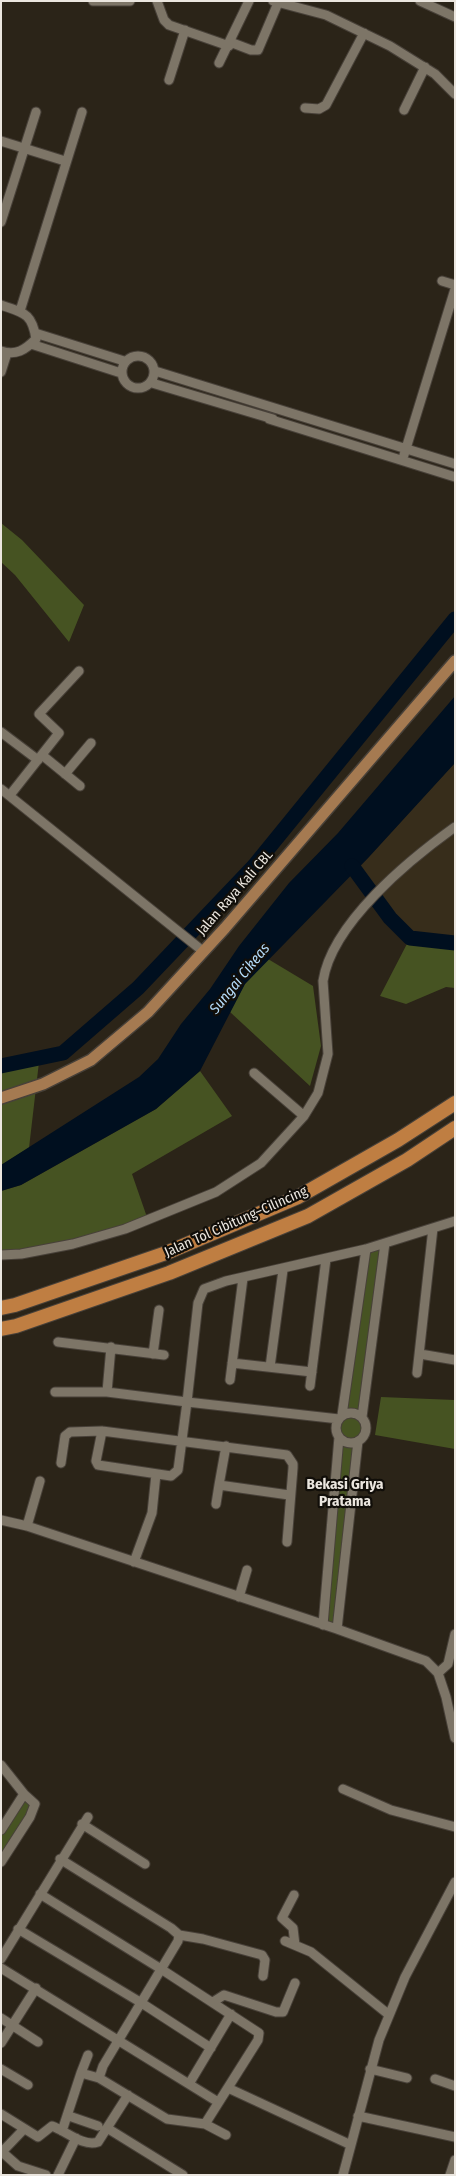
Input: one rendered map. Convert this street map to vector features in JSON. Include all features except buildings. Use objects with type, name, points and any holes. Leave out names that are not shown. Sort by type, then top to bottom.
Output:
[{"type":"highway","name":"Jalan Tol Cibitung–Cilincing","points":[[1,1308],[15,1306],[166,1253],[298,1197],[398,1140],[455,1103]]},
{"type":"highway","name":"Jalan Tol Cibitung–Cilincing","points":[[1,1329],[16,1326],[169,1274],[308,1216],[407,1160],[455,1128]]},
{"type":"main road","name":"Jalan Raya Kali CBL","points":[[1,1098],[43,1084],[91,1060],[148,1012],[204,952],[455,661]]},
{"type":"street","points":[[93,1],[130,1]]},
{"type":"street","points":[[157,1],[166,23],[251,50],[258,50],[276,2],[314,11],[364,32],[425,67],[455,94]]},
{"type":"street","points":[[219,64],[249,1]]},
{"type":"street","points":[[420,1],[455,17]]},
{"type":"street","points":[[169,80],[185,30]]},
{"type":"street","points":[[305,108],[319,109],[326,105],[364,32]]},
{"type":"street","points":[[404,110],[425,67]]},
{"type":"street","points":[[1,222],[36,112]]},
{"type":"street","points":[[20,311],[65,161],[82,112]]},
{"type":"street","points":[[1,141],[65,161]]},
{"type":"street","points":[[402,460],[455,287],[442,281]]},
{"type":"street","points":[[1,305],[24,313],[34,324],[36,339],[26,349],[11,354],[4,352],[1,372]]},
{"type":"street","points":[[35,333],[124,361]]},
{"type":"street","points":[[31,344],[121,373]]},
{"type":"street","points":[[152,383],[155,371],[151,361],[144,356],[135,354],[124,361],[121,373],[125,382],[133,388],[143,388],[152,383],[455,477]]},
{"type":"street","points":[[155,371],[455,464]]},
{"type":"street","points":[[271,419],[276,409]]},
{"type":"street","points":[[10,795],[59,734],[39,714],[79,671]]},
{"type":"street","points":[[1,732],[80,786]]},
{"type":"street","points":[[65,774],[91,743]]},
{"type":"street","points":[[1,789],[204,952]]},
{"type":"street","points":[[1,1255],[36,1252],[126,1229],[216,1192],[261,1162],[304,1116],[318,1093],[328,1054],[323,982],[324,971],[333,952],[354,918],[390,879],[455,827]]},
{"type":"street","points":[[254,1073],[304,1116]]},
{"type":"street","points":[[102,1431],[96,1461],[98,1465],[171,1476],[177,1473],[183,1441],[198,1303],[203,1290],[226,1281],[282,1270],[366,1249],[455,1221]]},
{"type":"street","points":[[418,1373],[433,1228]]},
{"type":"street","points":[[339,1437],[348,1442],[358,1441],[364,1436],[366,1428],[362,1417],[385,1243]]},
{"type":"street","points":[[323,1624],[339,1437],[336,1428],[341,1417],[366,1249]]},
{"type":"street","points":[[310,1386],[326,1259]]},
{"type":"street","points":[[270,1368],[282,1270]]},
{"type":"street","points":[[230,1380],[243,1278]]},
{"type":"street","points":[[153,1354],[159,1310]]},
{"type":"street","points":[[58,1342],[164,1355]]},
{"type":"street","points":[[107,1392],[111,1347]]},
{"type":"street","points":[[420,1354],[455,1360]]},
{"type":"street","points":[[232,1363],[312,1372]]},
{"type":"street","points":[[55,1392],[107,1392],[341,1417],[349,1412],[362,1417]]},
{"type":"street","points":[[61,1463],[68,1433],[102,1431],[287,1455],[293,1464],[289,1495],[287,1542]]},
{"type":"street","points":[[337,1629],[358,1441]]},
{"type":"street","points":[[216,1504],[226,1446]]},
{"type":"street","points":[[134,1562],[152,1513],[156,1474]]},
{"type":"street","points":[[27,1526],[40,1481]]},
{"type":"street","points":[[219,1485],[289,1495]]},
{"type":"street","points":[[1,1520],[27,1526],[239,1596],[426,1661],[438,1673],[446,1696],[455,1738]]},
{"type":"street","points":[[239,1596],[247,1570]]},
{"type":"street","points":[[438,1673],[451,1662],[455,1634]]},
{"type":"street","points":[[1,1765],[24,1794],[35,1804],[30,1817],[1,1862]]},
{"type":"street","points":[[343,1790],[391,1810],[455,1827]]},
{"type":"street","points":[[1,1830],[24,1794]]},
{"type":"street","points":[[1,1959],[60,1859],[85,1821],[145,1864]]},
{"type":"street","points":[[60,1859],[171,1928],[179,1935],[203,1939],[262,1955],[265,1960],[263,1976]]},
{"type":"street","points":[[343,2175],[370,2069],[388,2014],[455,1882]]},
{"type":"street","points":[[40,1894],[259,2032],[260,2036],[205,2124]]},
{"type":"street","points":[[294,1895],[282,1918],[293,1928],[295,1945]]},
{"type":"street","points":[[18,1929],[140,2002],[212,2048]]},
{"type":"street","points":[[99,2078],[102,2066],[178,1941],[179,1935]]},
{"type":"street","points":[[285,1941],[311,1952],[388,2014]]},
{"type":"street","points":[[1,1968],[218,2102]]},
{"type":"street","points":[[213,2002],[224,1995],[276,2012],[283,2012],[295,1983]]},
{"type":"street","points":[[1,2043],[36,1988]]},
{"type":"street","points":[[189,2084],[231,2014]]},
{"type":"street","points":[[1,2018],[38,2042]]},
{"type":"street","points":[[62,2131],[69,2116],[88,2055]]},
{"type":"street","points":[[370,2069],[407,2078]]},
{"type":"street","points":[[1,2070],[28,2085]]},
{"type":"street","points":[[82,2073],[99,2078],[167,2119],[205,2124],[226,2135]]},
{"type":"street","points":[[435,2079],[455,2086]]},
{"type":"street","points":[[228,2088],[351,2145]]},
{"type":"street","points":[[1,2114],[38,2137],[52,2126],[76,2138],[94,2143],[98,2142],[102,2127],[128,2095]]},
{"type":"street","points":[[69,2116],[102,2127],[180,2174]]},
{"type":"street","points":[[358,2116],[455,2137]]},
{"type":"street","points":[[24,2129],[2,2153],[15,2165],[46,2175]]},
{"type":"street","points":[[58,2175],[76,2138]]},
{"type":"street","points":[[450,2175],[455,2160]]},
{"type":"shaded area","points":[[455,762],[455,943],[410,938],[389,916],[356,871]]},
{"type":"green space","points":[[1,523],[22,540],[84,605],[69,642],[15,575],[1,562]]},
{"type":"green space","points":[[410,938],[455,943],[455,988],[446,987],[406,1004],[380,996]]},
{"type":"green space","points":[[268,959],[313,986],[321,1046],[310,1086],[230,1012],[245,984]]},
{"type":"green space","points":[[39,1062],[29,1148],[1,1165],[1,1072]]},
{"type":"green space","points":[[200,1071],[232,1116],[132,1174],[148,1220],[125,1229],[1,1254],[1,1191],[21,1185],[156,1109]]},
{"type":"green space","points":[[385,1243],[362,1417],[366,1428],[361,1439],[337,1629],[323,1625],[339,1437],[336,1428],[366,1249]]},
{"type":"green space","points":[[381,1397],[455,1400],[455,1449],[375,1435]]},
{"type":"green space","points":[[24,1794],[35,1804],[1,1862],[1,1830]]},
{"type":"water","name":"Sungai Cikeas","points":[[455,696],[455,763],[369,857],[245,984],[200,1071],[156,1109],[21,1185],[1,1191],[1,1165],[139,1077],[158,1059],[181,1024],[210,989],[239,946],[289,883],[338,833]]},
{"type":"waterway","points":[[1,1066],[63,1053],[138,988],[254,866],[455,619]]},
{"type":"waterway","points":[[352,866],[390,918],[410,938],[455,943]]},
{"type":"district","name":"Bekasi Griya Pratama","points":[[345,1494]]}]
